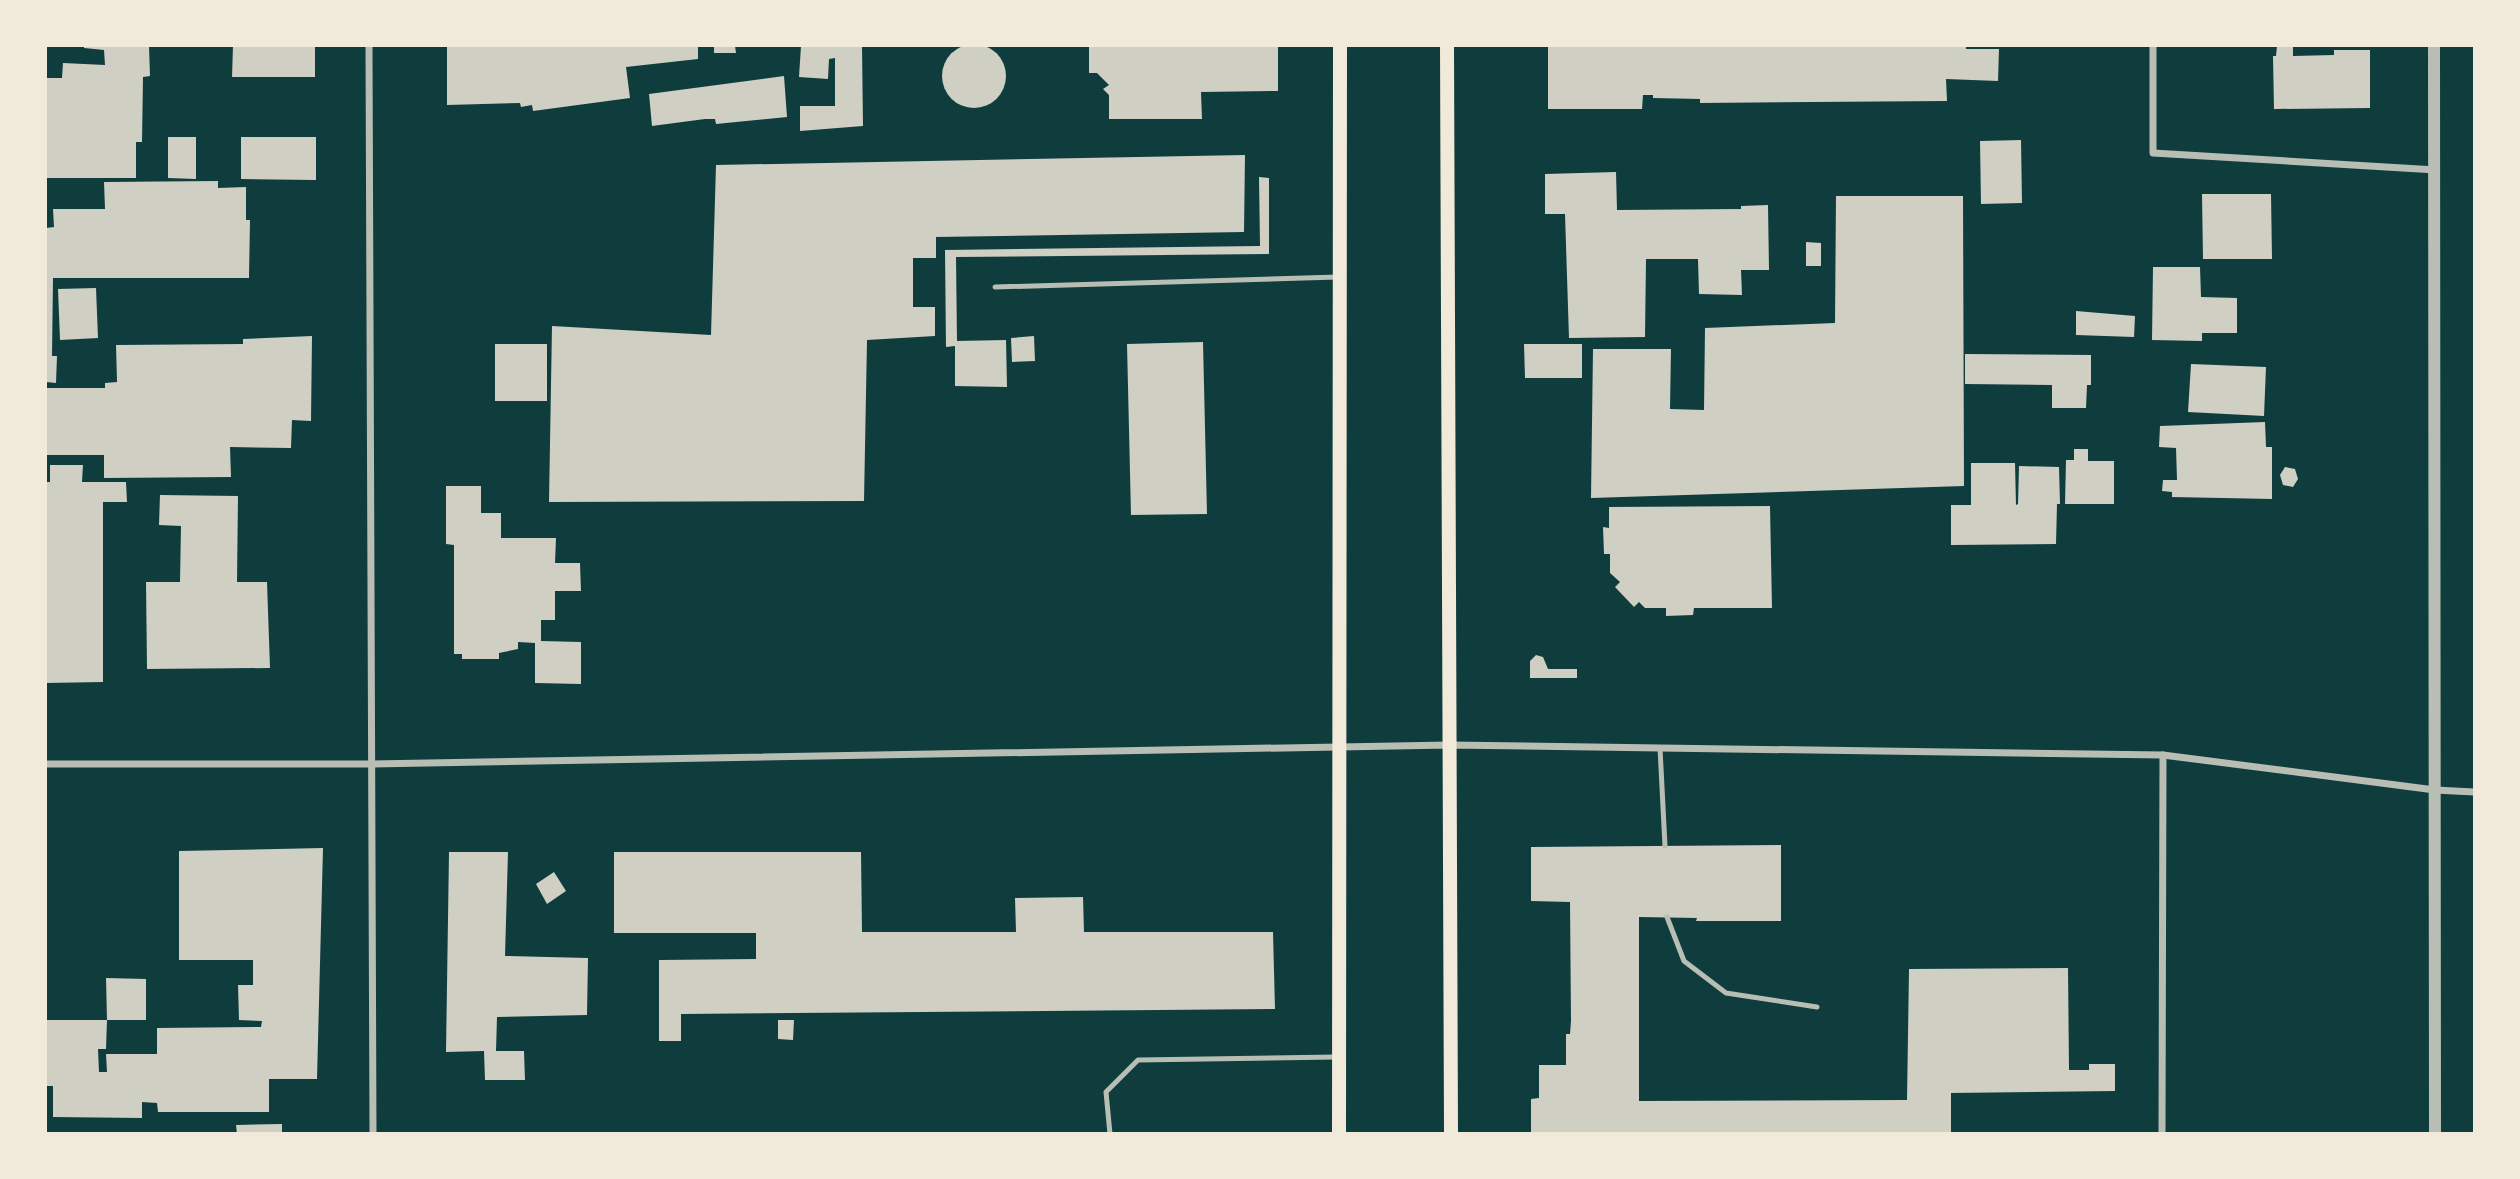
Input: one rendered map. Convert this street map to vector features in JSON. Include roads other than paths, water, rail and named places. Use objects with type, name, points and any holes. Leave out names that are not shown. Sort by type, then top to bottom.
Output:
[{"type":"main road","points":[[1339,1133],[1340,46]]},
{"type":"main road","points":[[1447,46],[1451,1133]]},
{"type":"street","points":[[369,46],[373,1133]]},
{"type":"street","points":[[2153,46],[2153,153],[2436,170]]},
{"type":"street","points":[[2434,46],[2435,1133]]},
{"type":"street","points":[[46,764],[372,764],[1449,745],[2163,755],[2435,790],[2474,792]]},
{"type":"street","points":[[2162,1133],[2163,755]]},
{"type":"lane","points":[[995,287],[1340,277]]},
{"type":"lane","points":[[1660,748],[1665,846]]},
{"type":"lane","points":[[1667,917],[1684,961],[1726,993],[1817,1007]]},
{"type":"lane","points":[[1110,1133],[1106,1092],[1138,1060],[1339,1057]]}]
